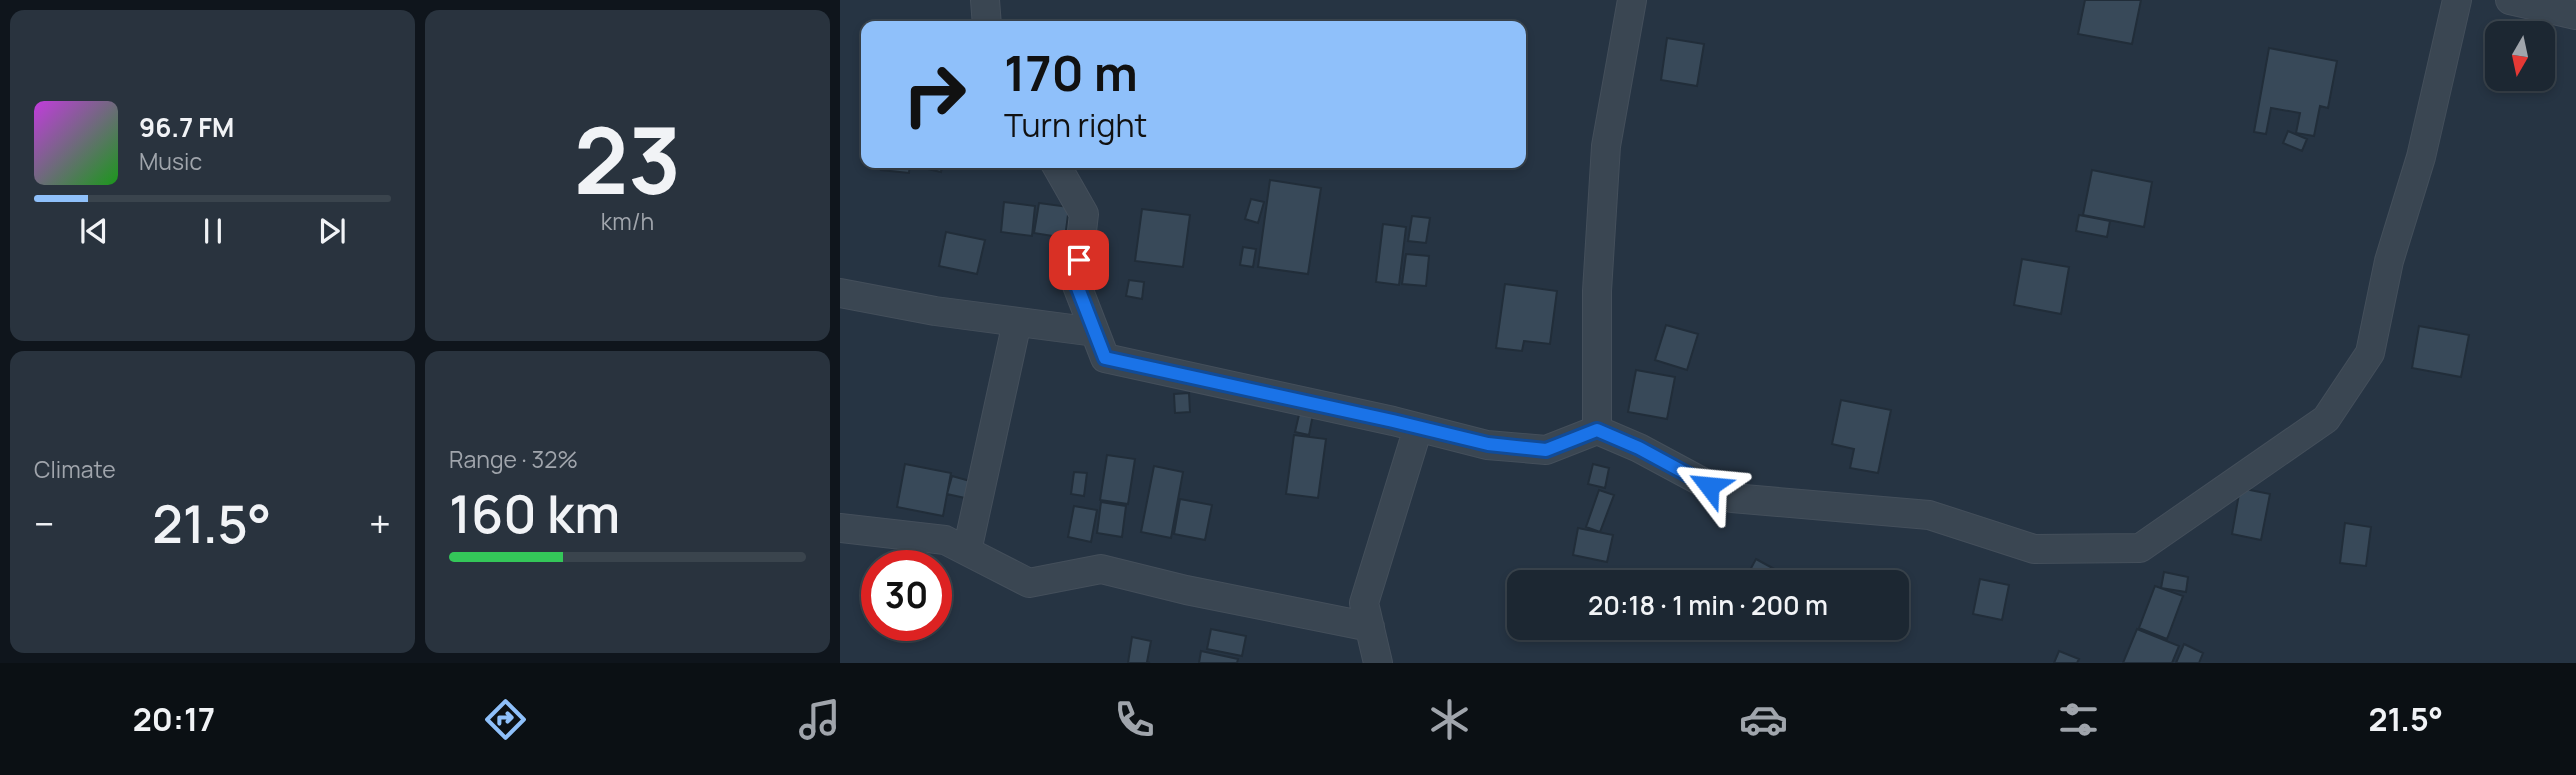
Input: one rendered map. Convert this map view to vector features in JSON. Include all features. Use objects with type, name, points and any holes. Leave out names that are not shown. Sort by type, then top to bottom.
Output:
[{"type":"street","points":[[985,0],[987,21]]},
{"type":"street","points":[[1597,430],[1597,291],[1606,146],[1632,0]]},
{"type":"street","points":[[1058,168],[1084,214],[1076,283],[1105,358],[1488,444],[1546,450],[1597,430],[1639,448],[1732,498],[1929,515],[2034,549],[2140,548],[2326,419],[2370,353],[2389,261],[2421,158],[2457,0]]},
{"type":"street","points":[[2510,0],[2576,15]]},
{"type":"street","points":[[840,293],[935,311],[1095,332]]},
{"type":"street","points":[[967,551],[1017,322]]},
{"type":"street","points":[[1378,663],[1364,603],[1419,428]]},
{"type":"street","points":[[840,528],[945,540],[1029,583],[1101,569],[1186,590],[1370,627]]},
{"type":"building","points":[[2085,0],[2141,0],[2132,44],[2078,34]]},
{"type":"building","points":[[1667,38],[1704,44],[1697,86],[1661,80]]},
{"type":"building","points":[[2269,48],[2337,61],[2328,108],[2320,106],[2314,136],[2296,133],[2300,113],[2271,108],[2266,134],[2254,132]]},
{"type":"building","points":[[2288,131],[2307,139],[2302,151],[2283,143]]},
{"type":"building","points":[[881,168],[910,168],[909,173]]},
{"type":"building","points":[[923,168],[942,168],[941,172]]},
{"type":"building","points":[[2092,170],[2152,182],[2144,227],[2083,215]]},
{"type":"building","points":[[1270,180],[1321,188],[1308,274],[1258,267]]},
{"type":"building","points":[[1251,199],[1264,202],[1258,223],[1245,219]]},
{"type":"building","points":[[1004,202],[1035,206],[1032,236],[1001,232]]},
{"type":"building","points":[[1039,203],[1069,207],[1065,238],[1034,233]]},
{"type":"building","points":[[1142,209],[1190,215],[1183,267],[1135,261]]},
{"type":"building","points":[[2079,215],[2110,221],[2107,237],[2076,231]]},
{"type":"building","points":[[1412,216],[1430,218],[1426,243],[1408,241]]},
{"type":"building","points":[[1383,224],[1406,227],[1399,285],[1376,282]]},
{"type":"building","points":[[946,232],[985,240],[977,274],[939,266]]},
{"type":"building","points":[[1243,247],[1256,249],[1253,267],[1240,265]]},
{"type":"building","points":[[1406,254],[1429,256],[1426,286],[1402,284]]},
{"type":"building","points":[[2022,259],[2069,267],[2061,314],[2014,305]]},
{"type":"building","points":[[1129,280],[1144,282],[1142,299],[1126,296]]},
{"type":"building","points":[[1505,284],[1557,291],[1550,344],[1524,341],[1522,351],[1496,348]]},
{"type":"building","points":[[1666,325],[1698,334],[1687,370],[1655,360]]},
{"type":"building","points":[[2419,326],[2469,335],[2461,377],[2412,368]]},
{"type":"building","points":[[1636,370],[1675,377],[1667,419],[1628,412]]},
{"type":"building","points":[[1189,393],[1190,412],[1175,413],[1174,394]]},
{"type":"building","points":[[1841,400],[1891,410],[1878,473],[1850,468],[1854,449],[1832,444]]},
{"type":"building","points":[[1301,406],[1314,409],[1309,435],[1295,432]]},
{"type":"building","points":[[1294,435],[1326,439],[1318,498],[1286,494]]},
{"type":"building","points":[[1107,455],[1135,459],[1128,504],[1100,500]]},
{"type":"building","points":[[905,464],[951,473],[943,516],[897,507]]},
{"type":"building","points":[[1593,464],[1609,468],[1605,488],[1588,484]]},
{"type":"building","points":[[1154,466],[1183,472],[1171,538],[1141,532]]},
{"type":"building","points":[[1074,472],[1087,473],[1084,496],[1071,494]]},
{"type":"building","points":[[952,476],[970,481],[965,498],[947,494]]},
{"type":"building","points":[[2240,488],[2270,494],[2261,540],[2232,534]]},
{"type":"building","points":[[1599,490],[1614,495],[1600,532],[1586,527]]},
{"type":"building","points":[[1180,499],[1212,505],[1205,540],[1174,534]]},
{"type":"building","points":[[1101,502],[1126,506],[1122,537],[1097,533]]},
{"type":"building","points":[[1074,506],[1097,510],[1091,542],[1068,537]]},
{"type":"building","points":[[2345,523],[2371,527],[2366,566],[2340,563]]},
{"type":"building","points":[[1578,528],[1613,535],[1607,562],[1573,555]]},
{"type":"building","points":[[1756,559],[1776,570],[1750,570]]},
{"type":"building","points":[[2164,572],[2188,577],[2186,592],[2161,588]]},
{"type":"building","points":[[1980,579],[2009,585],[2002,620],[1973,614]]},
{"type":"building","points":[[2155,586],[2183,596],[2167,639],[2139,628]]},
{"type":"building","points":[[1211,629],[1246,636],[1242,656],[1207,649]]},
{"type":"building","points":[[2137,629],[2179,646],[2172,663],[2123,663]]},
{"type":"building","points":[[1132,637],[1151,641],[1147,662],[1150,663],[1128,663]]},
{"type":"building","points":[[2184,644],[2203,653],[2199,663],[2176,663]]},
{"type":"building","points":[[1201,651],[1238,659],[1237,663],[1199,663]]},
{"type":"building","points":[[2059,651],[2079,659],[2077,663],[2054,663]]},
{"type":"route","points":[[1079,260],[1076,283],[1105,358],[1488,444],[1546,450],[1597,430],[1639,448],[1709,486]]}]
